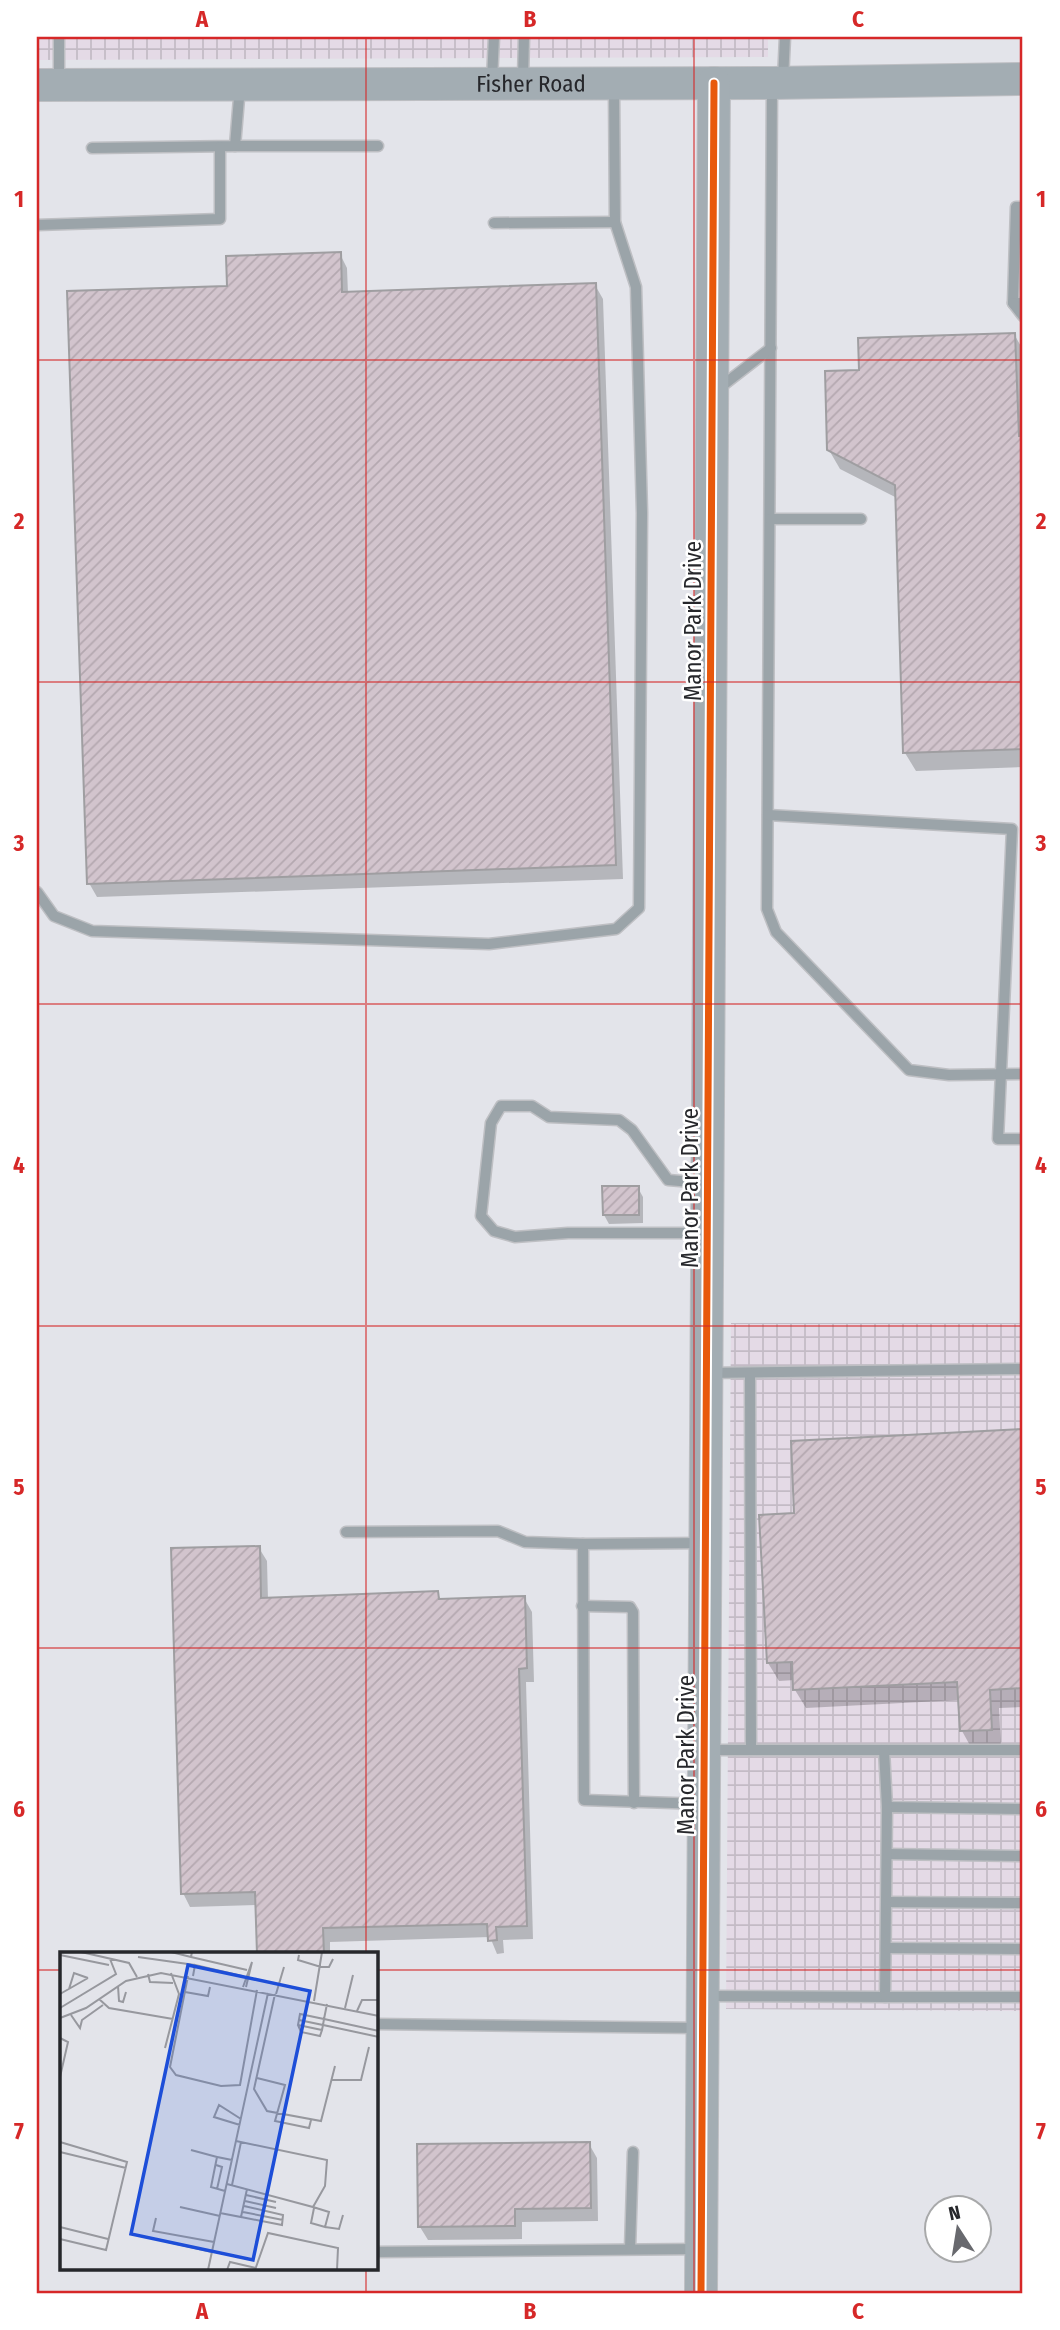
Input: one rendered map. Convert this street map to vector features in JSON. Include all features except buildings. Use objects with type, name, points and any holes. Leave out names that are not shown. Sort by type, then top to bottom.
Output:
[{"type":"street","name":"Fisher Road","points":[[48,85],[778,83],[1023,79]]},
{"type":"street","name":"Manor Park Drive","points":[[701,2293],[714,83]]},
{"type":"lane","points":[[48,85],[59,37]]},
{"type":"lane","points":[[491,83],[494,37]]},
{"type":"lane","points":[[523,37],[523,83]]},
{"type":"lane","points":[[785,37],[778,83],[771,348],[767,909],[776,932],[909,1070],[949,1075],[1023,1074]]},
{"type":"lane","points":[[235,146],[240,83]]},
{"type":"lane","points":[[37,892],[54,916],[92,931],[475,944],[616,929],[639,908],[642,513],[636,287],[615,222],[614,83]]},
{"type":"lane","points":[[37,225],[220,219],[220,146]]},
{"type":"lane","points":[[92,148],[378,146]]},
{"type":"lane","points":[[1023,207],[1016,207],[1018,303],[1023,316]]},
{"type":"lane","points":[[494,223],[615,222]]},
{"type":"lane","points":[[713,392],[771,348]]},
{"type":"lane","points":[[770,519],[861,519]]},
{"type":"lane","points":[[768,815],[1012,828],[998,1139],[1023,1139]]},
{"type":"lane","points":[[709,1183],[668,1181],[632,1130],[619,1119],[549,1117],[532,1105],[501,1106],[491,1123],[481,1216],[494,1231],[515,1237],[568,1233],[709,1233]]},
{"type":"lane","points":[[708,1373],[1023,1369]]},
{"type":"lane","points":[[750,1373],[751,1750]]},
{"type":"lane","points":[[346,1532],[498,1531],[525,1542],[707,1543]]},
{"type":"lane","points":[[583,1544],[583,1798],[586,1802],[705,1804]]},
{"type":"lane","points":[[582,1606],[630,1607],[633,1612],[635,1803]]},
{"type":"lane","points":[[705,1750],[1023,1750]]},
{"type":"lane","points":[[884,1750],[887,1807],[885,1997]]},
{"type":"lane","points":[[887,1807],[1023,1809]]},
{"type":"lane","points":[[887,1854],[1023,1856]]},
{"type":"lane","points":[[887,1902],[1023,1903]]},
{"type":"lane","points":[[887,1948],[1023,1949]]},
{"type":"lane","points":[[704,1996],[1023,1997]]},
{"type":"lane","points":[[378,2024],[704,2028]]},
{"type":"lane","points":[[630,2249],[633,2152]]},
{"type":"lane","points":[[378,2252],[702,2249]]},
{"type":"shaded area","points":[[37,37],[768,37],[768,57],[37,60]]},
{"type":"shaded area","points":[[731,1323],[1023,1323],[1023,2011],[726,2009]]},
{"type":"cycle path","points":[[701,2293],[714,83]]}]
